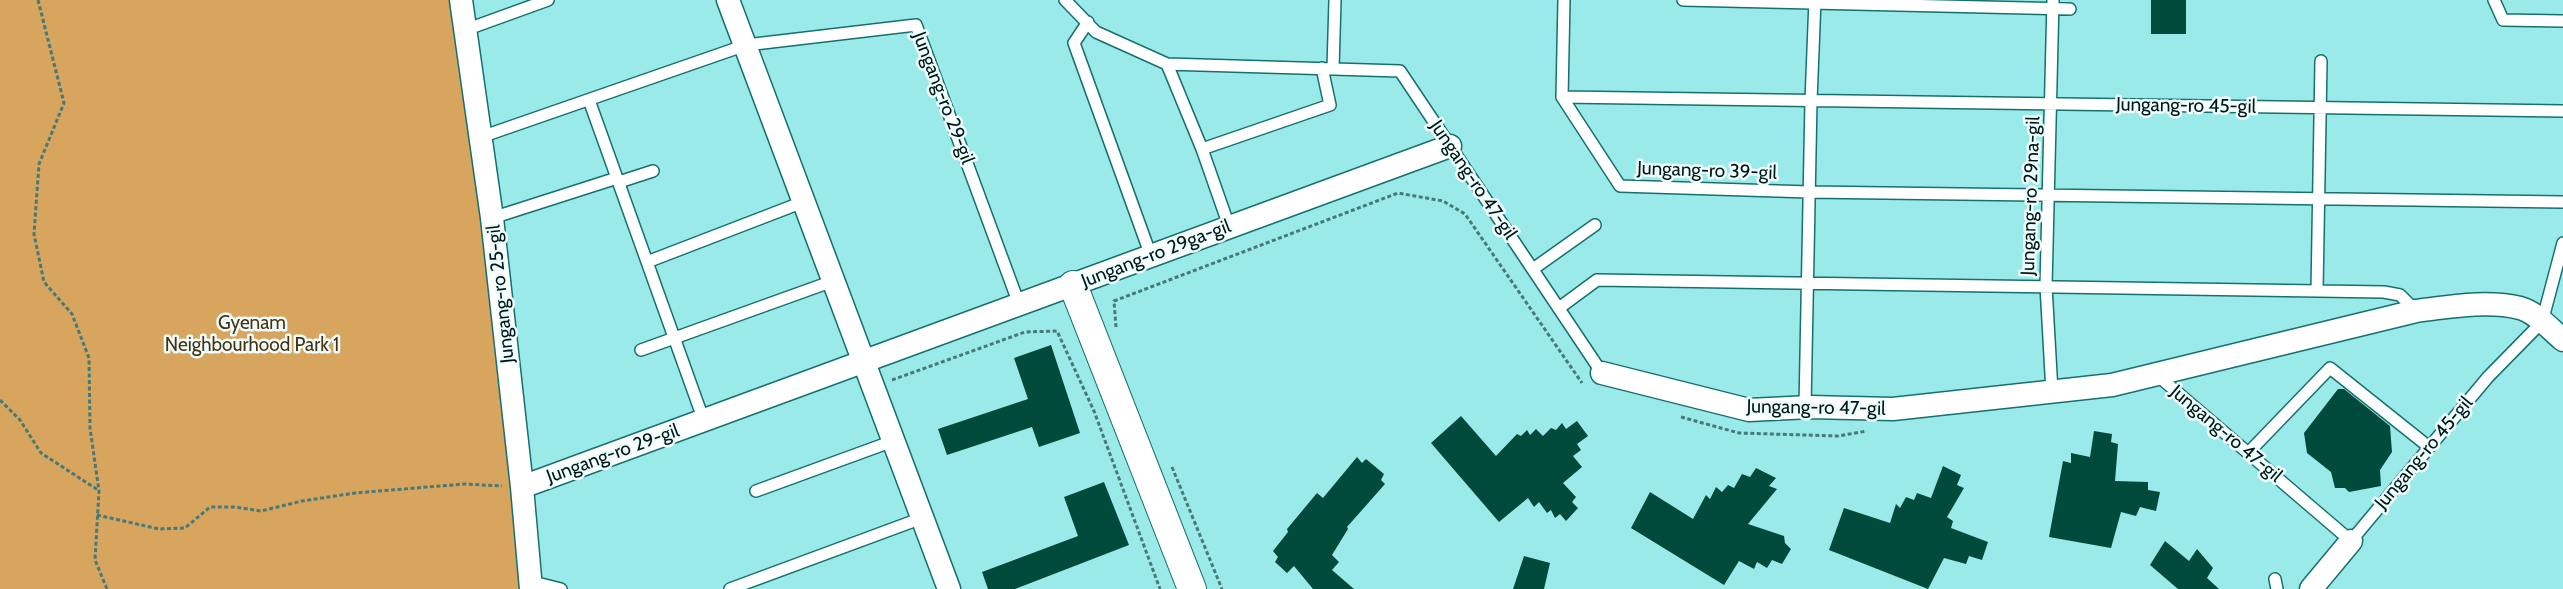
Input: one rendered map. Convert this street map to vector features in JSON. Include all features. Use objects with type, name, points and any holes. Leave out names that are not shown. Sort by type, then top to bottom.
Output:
[{"type":"street","name":"Jungang-ro 25-gil","points":[[461,0],[492,218],[522,487],[530,585]]},
{"type":"street","points":[[728,0],[949,589]]},
{"type":"street","name":"Jungang-ro 29ga-gil","points":[[863,363],[1229,226],[1450,146]]},
{"type":"street","points":[[1073,285],[1192,589]]},
{"type":"street","points":[[2156,374],[2416,311],[2476,305],[2522,308],[2563,340]]},
{"type":"street","name":"Jungang-ro 29-gil","points":[[522,487],[863,363]]},
{"type":"street","name":"Jungang-ro 47-gil","points":[[1602,373],[1749,410],[1805,407],[1893,409],[2112,385],[2156,374]]},
{"type":"street","name":"Jungang-ro 45-gil","points":[[2311,589],[2351,541]]},
{"type":"lane","points":[[465,30],[548,0]]},
{"type":"lane","name":"Jungang-ro 47-gil","points":[[1066,0],[1096,32],[1167,64],[1400,71],[1602,373]]},
{"type":"lane","points":[[1202,149],[1330,105],[1328,69],[1335,0]]},
{"type":"lane","points":[[1564,0],[1562,97],[2051,104]]},
{"type":"lane","points":[[1683,0],[2053,4],[2070,9]]},
{"type":"lane","points":[[2494,0],[2503,20],[2563,22]]},
{"type":"lane","points":[[1805,407],[1811,101],[1815,1]]},
{"type":"lane","name":"Jungang-ro 29na-gil","points":[[2052,392],[2046,286],[2053,4]]},
{"type":"lane","points":[[1088,22],[1074,43],[1151,256]]},
{"type":"lane","name":"Jungang-ro 29-gil","points":[[481,138],[746,45],[916,25],[1019,304]]},
{"type":"lane","points":[[2317,292],[2321,61]]},
{"type":"lane","points":[[1167,64],[1202,149],[1229,226]]},
{"type":"lane","name":"Jungang-ro 39-gil","points":[[1562,97],[1620,186],[1809,192],[2049,195]]},
{"type":"lane","name":"Jungang-ro 29-gil","points":[[589,100],[704,421]]},
{"type":"lane","name":"Jungang-ro 45-gil","points":[[2051,104],[2563,112]]},
{"type":"lane","points":[[492,218],[653,171]]},
{"type":"lane","points":[[2049,195],[2563,202]]},
{"type":"lane","points":[[647,262],[803,202]]},
{"type":"lane","points":[[1533,269],[1595,225]]},
{"type":"lane","name":"Jungang-ro 45-gil","points":[[2351,541],[2488,377],[2542,322],[2563,243]]},
{"type":"lane","points":[[1559,308],[1597,280],[2384,292],[2400,295],[2416,311]]},
{"type":"lane","points":[[641,350],[833,281]]},
{"type":"lane","points":[[2249,452],[2330,368],[2430,447]]},
{"type":"lane","name":"Jungang-ro 47-gil","points":[[2156,374],[2351,541]]},
{"type":"lane","points":[[756,491],[893,441]]},
{"type":"lane","points":[[730,589],[922,518]]},
{"type":"lane","points":[[530,585],[561,589]]},
{"type":"path","points":[[38,0],[64,103],[39,164],[34,234],[44,282],[72,314],[89,358],[90,428],[98,491],[95,560],[107,589]]},
{"type":"path","points":[[1116,331],[1114,301],[1398,194],[1443,201],[1465,214],[1588,391]]},
{"type":"path","points":[[872,387],[1025,332],[1057,331],[1094,411],[1160,589]]},
{"type":"path","points":[[0,400],[20,420],[41,453],[98,491]]},
{"type":"path","points":[[1673,415],[1739,433],[1838,436],[1868,431]]},
{"type":"path","points":[[1169,460],[1222,589]]},
{"type":"path","points":[[97,516],[159,529],[185,528],[210,507],[235,507],[261,511],[302,501],[355,493],[464,484],[522,487]]},
{"type":"green space","name":"Gyenam Neighbourhood Park 1","points":[[0,0],[461,0],[536,589],[0,589]]},
{"type":"building","points":[[2151,0],[2186,0],[2186,34],[2151,34]]},
{"type":"building","points":[[1051,345],[1080,433],[1039,447],[1032,427],[947,455],[938,429],[1028,399],[1014,358]]},
{"type":"building","points":[[2338,389],[2344,389],[2390,426],[2392,452],[2380,470],[2381,486],[2349,492],[2345,488],[2335,488],[2331,472],[2307,453],[2304,433]]},
{"type":"building","points":[[1461,416],[1496,456],[1517,434],[1521,436],[1527,430],[1530,435],[1536,429],[1543,436],[1551,428],[1556,430],[1562,423],[1566,429],[1577,421],[1588,436],[1577,444],[1581,450],[1573,456],[1582,467],[1563,483],[1576,497],[1572,502],[1578,508],[1566,521],[1560,514],[1555,518],[1551,510],[1547,513],[1539,502],[1534,507],[1528,498],[1499,522],[1431,443]]},
{"type":"building","points":[[2094,431],[2112,434],[2111,442],[2118,444],[2115,481],[2148,482],[2148,490],[2160,492],[2156,511],[2140,507],[2136,516],[2121,512],[2111,548],[2049,537],[2063,461],[2071,463],[2071,453],[2090,457]]},
{"type":"building","points":[[1357,457],[1362,463],[1366,459],[1384,474],[1381,480],[1385,484],[1347,527],[1348,529],[1332,555],[1339,562],[1332,570],[1354,589],[1313,589],[1294,566],[1287,573],[1275,562],[1278,557],[1273,551],[1288,532],[1287,529],[1317,493],[1323,498]]},
{"type":"building","points":[[1943,466],[1961,475],[1957,485],[1964,488],[1947,517],[1953,521],[1951,528],[1988,542],[1982,560],[1969,556],[1966,564],[1944,558],[1928,589],[1829,550],[1844,508],[1890,523],[1896,504],[1900,508],[1906,497],[1914,500],[1917,493],[1931,498]]},
{"type":"building","points":[[1756,468],[1776,478],[1769,486],[1777,489],[1748,524],[1784,536],[1785,543],[1791,549],[1782,564],[1772,560],[1767,568],[1757,562],[1754,569],[1739,561],[1724,585],[1631,528],[1650,492],[1693,519],[1706,495],[1710,499],[1716,487],[1722,492],[1728,485],[1734,488],[1742,474],[1750,477]]},
{"type":"building","points":[[1104,482],[1129,545],[1015,589],[988,589],[982,572],[1078,536],[1064,497]]},
{"type":"building","points":[[2165,541],[2189,561],[2197,549],[2213,568],[2207,578],[2219,589],[2178,589],[2150,565]]},
{"type":"building","points":[[1524,556],[1550,563],[1544,589],[1513,589]]}]
